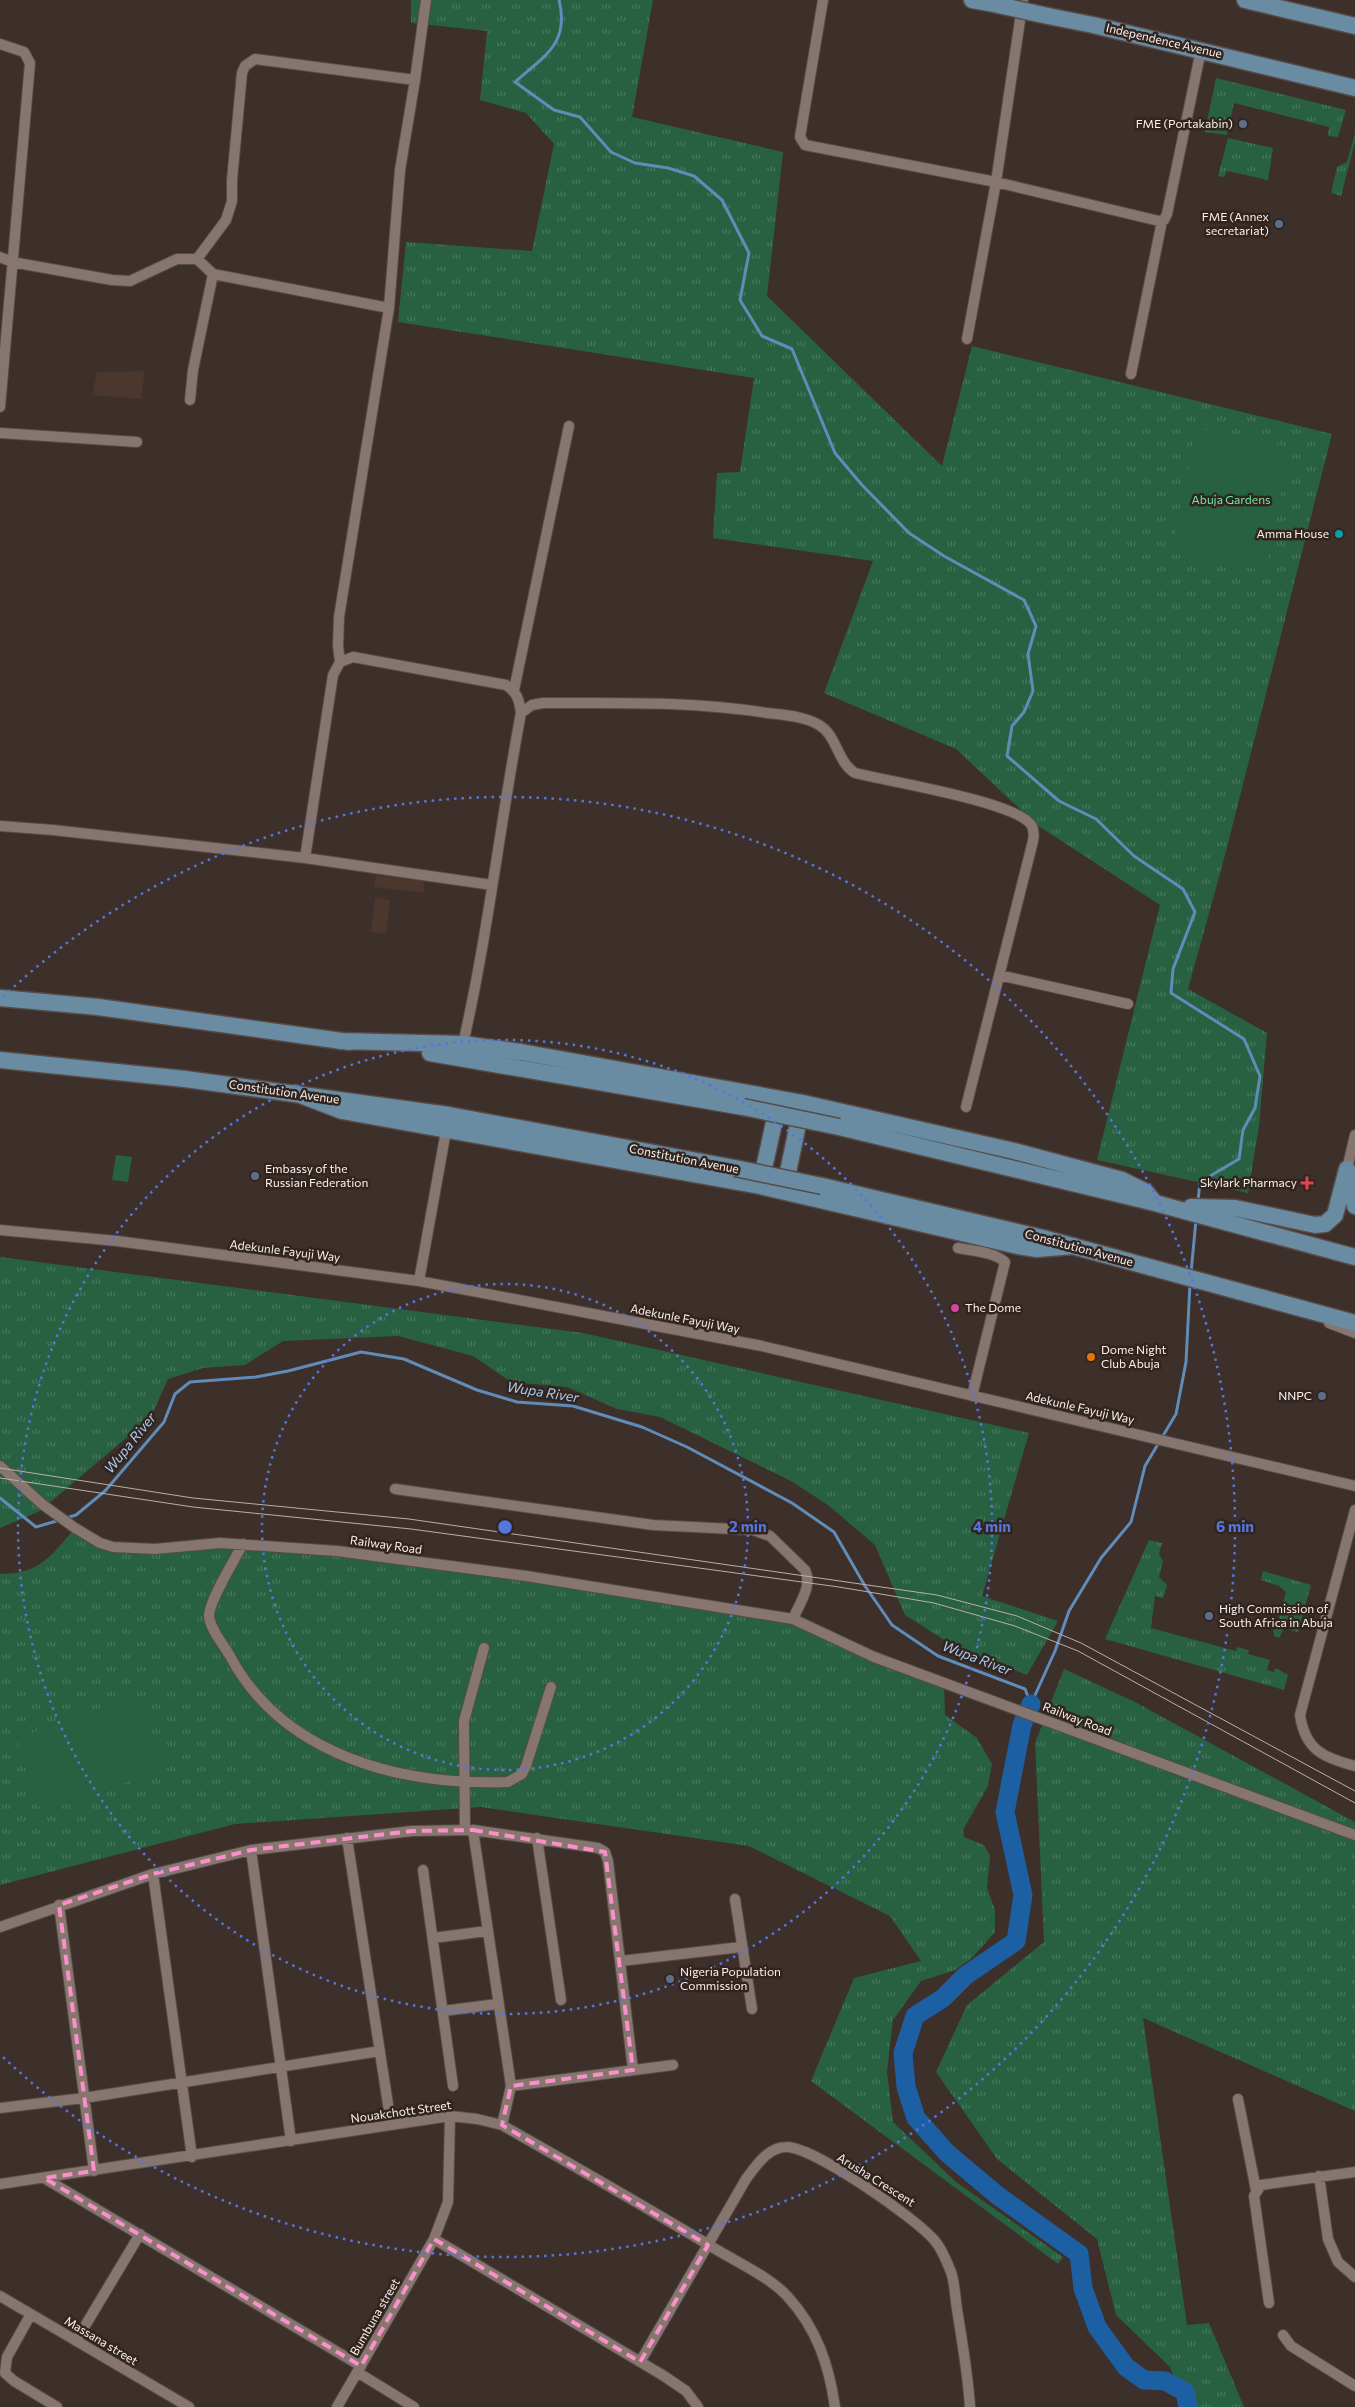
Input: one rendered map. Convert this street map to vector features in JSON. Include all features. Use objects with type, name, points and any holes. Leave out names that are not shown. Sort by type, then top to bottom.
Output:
[{"type":"main road","name":"Independence Avenue","points":[[972,0],[1202,50],[1355,88]]},
{"type":"main road","points":[[1245,0],[1355,26]]},
{"type":"main road","points":[[0,998],[98,1007],[459,1057],[743,1107],[839,1126],[1162,1205],[1355,1257]]},
{"type":"main road","points":[[339,1041],[463,1044],[521,1052],[803,1102],[1014,1151],[1122,1180],[1146,1192],[1162,1205],[1229,1207],[1316,1225],[1325,1224],[1332,1219],[1337,1211],[1347,1169]]},
{"type":"main road","name":"Constitution Avenue","points":[[0,1060],[295,1093],[449,1115],[735,1168],[931,1210],[1074,1246],[1355,1323]]},
{"type":"main road","points":[[0,1070],[60,1066]]},
{"type":"main road","points":[[295,1093],[342,1111],[760,1186],[1018,1246],[1037,1249],[1074,1246]]},
{"type":"main road","points":[[760,1186],[780,1098]]},
{"type":"main road","points":[[784,1191],[803,1102]]},
{"type":"main road","points":[[1347,1169],[1355,1206]]},
{"type":"street","points":[[306,858],[333,676],[340,662],[338,646],[339,616],[388,308],[400,170],[426,0]]},
{"type":"street","points":[[823,0],[800,137],[806,145],[996,182],[1162,221]]},
{"type":"street","points":[[967,339],[996,182],[1024,0]]},
{"type":"street","points":[[0,44],[24,52],[30,63],[0,407]]},
{"type":"street","points":[[1131,374],[1162,221],[1167,214],[1202,50]]},
{"type":"street","points":[[197,259],[226,220],[232,202],[242,73],[250,61],[255,60],[415,80]]},
{"type":"street","points":[[0,257],[12,262],[112,280],[130,281],[177,258],[197,259],[213,274],[388,308]]},
{"type":"street","points":[[190,400],[193,370],[213,274]]},
{"type":"street","points":[[514,690],[569,426]]},
{"type":"street","points":[[0,433],[137,442]]},
{"type":"street","points":[[340,662],[352,657],[506,685],[514,690],[519,697],[521,713],[463,1044]]},
{"type":"street","points":[[521,713],[532,705],[543,703],[632,702],[735,708],[791,716],[819,725],[825,730],[846,764],[855,772],[985,803],[1026,820],[1032,826],[1033,841],[966,1107]]},
{"type":"street","points":[[0,826],[53,830],[306,858],[492,885]]},
{"type":"street","points":[[999,975],[1128,1004]]},
{"type":"street","points":[[418,1280],[446,1131]]},
{"type":"street","points":[[1347,1169],[1355,1135]]},
{"type":"street","name":"Adekunle Fayuji Way","points":[[0,1230],[117,1241],[418,1280],[762,1346],[1355,1486]]},
{"type":"street","points":[[958,1248],[990,1255],[1005,1262],[972,1396]]},
{"type":"street","points":[[1302,1309],[1318,1318],[1355,1333]]},
{"type":"street","name":"Railway Road","points":[[0,1466],[42,1504],[75,1528],[100,1543],[124,1549],[243,1544],[337,1551],[526,1576],[793,1619],[874,1656],[1355,1835]]},
{"type":"street","points":[[395,1489],[653,1525],[727,1527],[762,1533],[770,1536],[805,1570],[808,1576],[809,1584],[793,1619]]},
{"type":"street","points":[[1355,1510],[1300,1715],[1305,1734],[1311,1746],[1338,1762],[1355,1766]]},
{"type":"street","points":[[243,1544],[210,1607],[211,1625],[243,1680],[254,1694],[308,1738],[350,1758],[399,1774],[508,1782],[522,1774],[526,1766],[552,1687]]},
{"type":"street","points":[[484,1648],[464,1721],[464,1780],[469,1830],[511,2086],[502,2125]]},
{"type":"street","points":[[0,1927],[153,1874],[251,1850],[412,1831],[469,1830],[598,1848],[605,1852],[608,1861],[633,2070]]},
{"type":"street","points":[[347,1838],[391,2124]]},
{"type":"street","points":[[537,1838],[561,2000]]},
{"type":"street","points":[[251,1850],[291,2141]]},
{"type":"street","points":[[423,1870],[453,2086]]},
{"type":"street","points":[[153,1874],[192,2157]]},
{"type":"street","points":[[735,1899],[752,2009]]},
{"type":"street","points":[[59,1905],[94,2171]]},
{"type":"street","points":[[433,1938],[487,1931]]},
{"type":"street","points":[[621,1961],[741,1947]]},
{"type":"street","points":[[443,2011],[497,2004]]},
{"type":"street","points":[[0,2108],[84,2098],[280,2065],[380,2051]]},
{"type":"street","points":[[511,2086],[673,2065]]},
{"type":"street","points":[[1238,2099],[1256,2190]]},
{"type":"street","name":"Nouakchott Street","points":[[0,2184],[192,2157],[450,2116],[478,2119],[502,2125],[760,2276],[786,2296],[806,2320],[821,2349],[830,2376],[835,2407]]},
{"type":"street","name":"Bumbuna street","points":[[337,2407],[434,2239],[448,2202],[450,2116]]},
{"type":"street","name":"Arusha Crescent","points":[[640,2362],[746,2179],[761,2159],[774,2150],[785,2146],[800,2149],[866,2186],[913,2219],[936,2242],[952,2274],[970,2407]]},
{"type":"street","points":[[1269,2303],[1254,2196],[1256,2190],[1261,2185],[1355,2172]]},
{"type":"street","points":[[1319,2176],[1328,2239],[1338,2262],[1355,2277]]},
{"type":"street","points":[[44,2178],[140,2234],[359,2369],[414,2407]]},
{"type":"street","points":[[76,2340],[140,2234]]},
{"type":"street","points":[[434,2239],[686,2391],[698,2407]]},
{"type":"street","name":"Massana street","points":[[0,2296],[189,2407]]},
{"type":"street","points":[[31,2314],[7,2357],[5,2373],[14,2381],[57,2407]]},
{"type":"street","points":[[1283,2335],[1291,2346],[1355,2386]]},
{"type":"highlighted area","points":[[473,1830],[605,1852],[633,2070],[511,2086],[502,2125],[708,2245],[640,2362],[434,2239],[361,2366],[44,2178],[94,2171],[59,1905],[153,1874],[251,1850],[412,1831]]},
{"type":"shaded area","points":[[145,371],[141,399],[92,395],[97,372]]},
{"type":"shaded area","points":[[376,875],[423,881],[425,893],[374,887]]},
{"type":"shaded area","points":[[375,897],[390,900],[386,934],[371,932]]},
{"type":"green space","points":[[411,0],[653,0],[632,117],[783,152],[767,296],[942,466],[972,346],[1332,434],[1224,859],[1188,989],[1267,1033],[1259,1126],[1248,1193],[1097,1160],[1160,905],[1037,825],[956,749],[824,693],[873,561],[713,538],[717,473],[740,472],[754,378],[398,322],[406,242],[532,251],[554,144],[526,113],[480,100],[487,31],[411,23]]},
{"type":"green space","points":[[1216,78],[1346,110],[1338,137],[1328,136],[1329,127],[1234,103],[1227,135],[1205,132]]},
{"type":"green space","points":[[1355,133],[1355,142],[1341,196],[1331,193],[1337,167],[1347,162]]},
{"type":"green space","points":[[1228,138],[1273,148],[1268,180],[1227,171],[1224,177],[1218,176]]},
{"type":"green space","name":"Abuja Gardens","points":[[1196,428],[1290,447],[1266,571],[1172,553]]},
{"type":"green space","points":[[116,1155],[132,1157],[128,1182],[112,1180]]},
{"type":"green space","points":[[0,1257],[583,1333],[1029,1433],[982,1596],[1058,1621],[1027,1675],[957,1648],[905,1615],[875,1545],[828,1505],[791,1481],[660,1417],[617,1409],[567,1387],[511,1382],[473,1356],[398,1336],[283,1341],[245,1365],[203,1368],[168,1379],[151,1417],[40,1511],[0,1528]]},
{"type":"green space","points":[[75,1528],[100,1543],[337,1551],[793,1619],[944,1683],[945,1715],[977,1738],[992,1764],[988,1786],[963,1830],[964,1837],[984,1845],[990,1856],[987,1888],[995,1910],[995,1932],[971,1959],[955,1970],[921,1981],[893,2020],[887,2071],[893,2122],[956,2182],[1063,2257],[1058,2264],[811,2081],[854,1978],[921,1961],[890,1916],[749,1846],[481,1807],[235,1824],[0,1885],[0,1574],[25,1571],[44,1562]]},
{"type":"green space","points":[[1149,1540],[1162,1543],[1159,1554],[1163,1561],[1159,1577],[1167,1585],[1163,1598],[1155,1596],[1151,1628],[1236,1651],[1237,1647],[1249,1650],[1248,1654],[1270,1660],[1267,1670],[1274,1672],[1275,1668],[1288,1675],[1284,1690],[1105,1639]]},
{"type":"green space","points":[[1263,1571],[1311,1585],[1298,1632],[1284,1628],[1279,1638],[1274,1636],[1273,1628],[1268,1618],[1278,1621],[1286,1592],[1279,1586],[1261,1580]]},
{"type":"green space","points":[[1064,1669],[1135,1702],[1355,1822],[1355,2111],[1143,2018],[1187,2325],[1209,2323],[1244,2407],[1187,2407],[1170,2367],[1116,2315],[1097,2239],[997,2159],[936,2072],[967,2005],[1044,1942],[1035,1743]]},
{"type":"green space","points":[[140,1696],[165,1769],[41,1811],[16,1738]]},
{"type":"waterway","points":[[559,0],[561,28],[558,38],[545,56],[515,82],[554,110],[580,117],[611,152],[635,163],[668,168],[694,176],[722,200],[749,253],[740,300],[762,336],[792,349],[835,453],[862,485],[909,533],[944,556],[1024,600],[1036,626],[1028,654],[1033,691],[1024,712],[1012,726],[1007,756],[1059,801],[1096,819],[1134,856],[1183,889],[1195,912],[1173,969],[1171,993],[1244,1039],[1260,1076],[1255,1108],[1243,1130],[1239,1159],[1200,1182],[1198,1201]]},
{"type":"waterway","points":[[1191,1273],[1196,1220]]},
{"type":"waterway","points":[[1031,1704],[1055,1651],[1069,1611],[1101,1558],[1131,1522],[1145,1466],[1176,1414],[1186,1362],[1190,1284]]},
{"type":"waterway","name":"Wupa River","points":[[66,1518],[76,1515],[105,1491],[164,1422],[175,1394],[190,1382],[256,1377],[288,1371],[361,1352],[404,1359],[477,1390],[517,1402],[573,1406],[642,1427],[687,1447],[792,1503],[834,1532],[865,1586],[892,1625],[938,1656],[1025,1689],[1031,1704]]},
{"type":"waterway","name":"Wupa River","points":[[0,1498],[36,1527],[60,1520]]},
{"type":"waterway","points":[[1031,1704],[1022,1725],[1005,1812],[1023,1895],[1016,1941],[965,1976],[943,1998],[915,2016],[903,2053],[906,2087],[916,2118],[947,2153],[997,2195],[1079,2254],[1083,2288],[1097,2327],[1126,2367],[1144,2380],[1165,2381],[1185,2392],[1188,2407]]},
{"type":"tram line","points":[[0,1468],[193,1498],[409,1519],[937,1595],[1017,1616],[1081,1643],[1355,1791]]},
{"type":"tram line","points":[[0,1478],[193,1507],[411,1529],[839,1587],[934,1603],[1015,1626],[1078,1651],[1355,1803]]},
{"type":"place","name":"FME (Portakabin)","points":[[1243,124]]},
{"type":"place","name":"FME (Annex secretariat)","points":[[1279,224]]},
{"type":"place","name":"Amma House","points":[[1339,534]]},
{"type":"place","name":"Embassy of the Russian Federation","points":[[255,1176]]},
{"type":"place","name":"Skylark Pharmacy","points":[[1307,1183]]},
{"type":"place","name":"The Dome","points":[[955,1308]]},
{"type":"place","name":"Dome Night Club Abuja","points":[[1091,1357]]},
{"type":"place","name":"NNPC","points":[[1322,1396]]},
{"type":"place","name":"High Commission of South Africa in Abuja","points":[[1209,1616]]},
{"type":"place","name":"Nigeria Population Commission","points":[[670,1979]]}]
